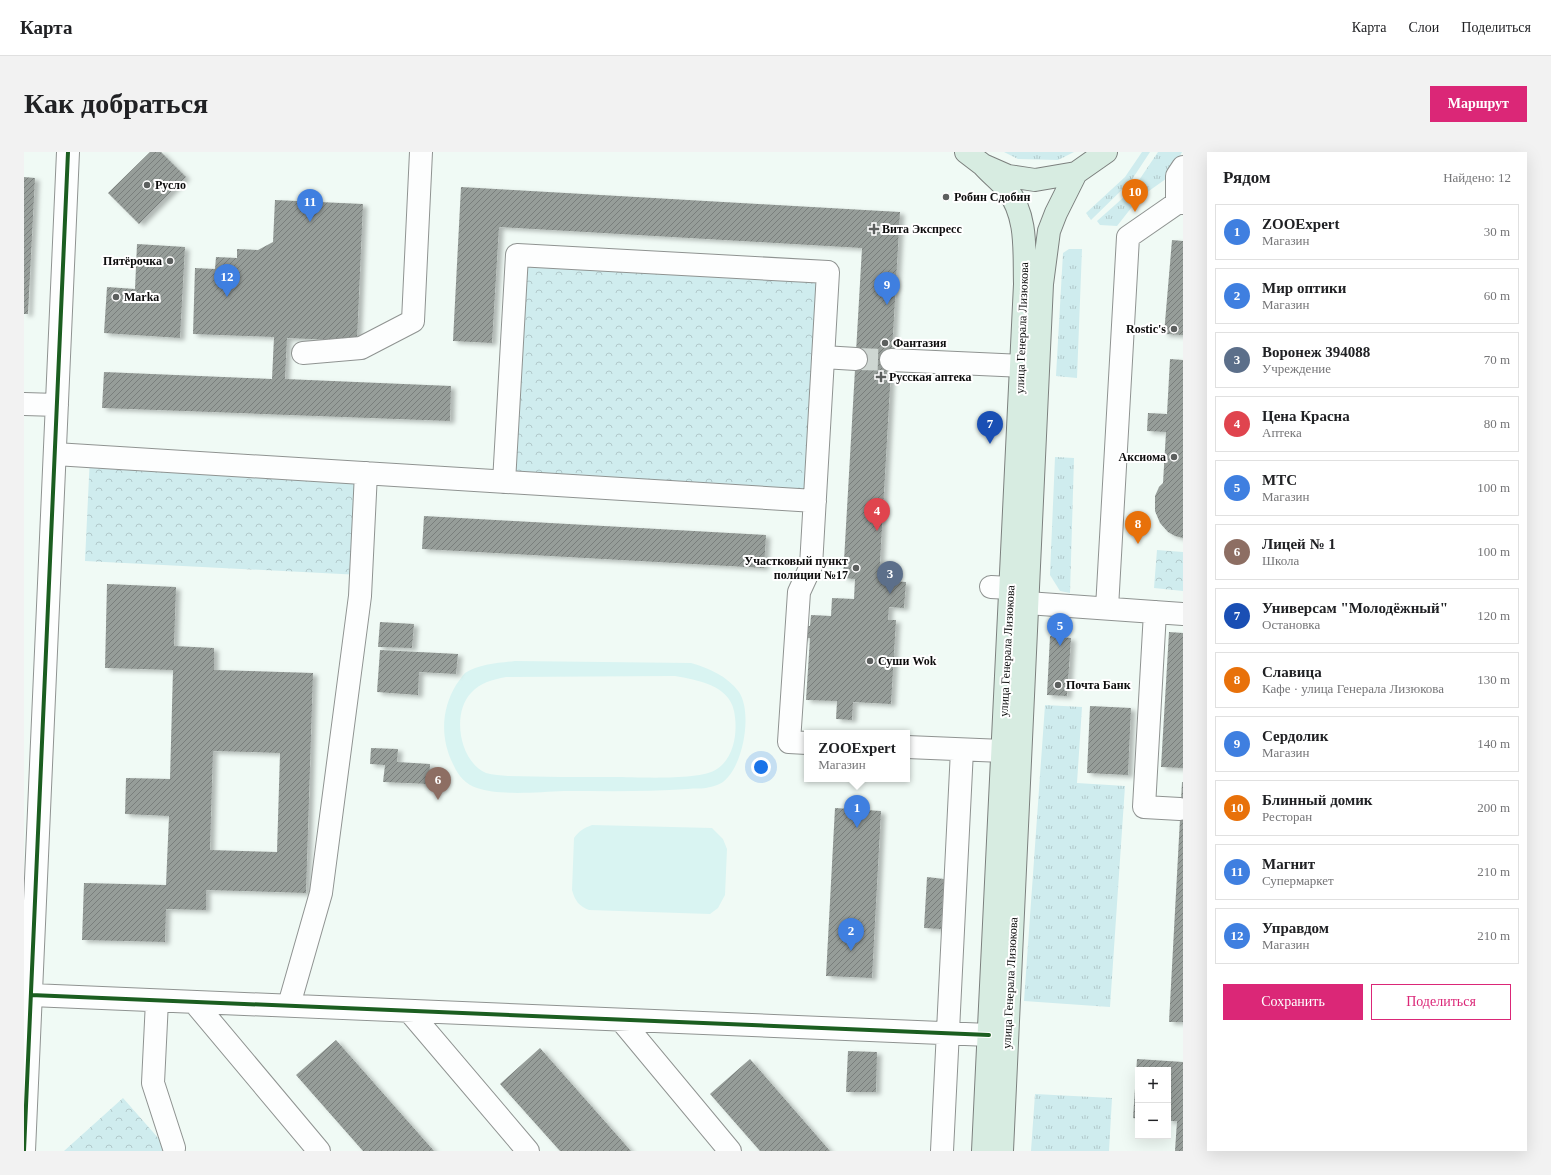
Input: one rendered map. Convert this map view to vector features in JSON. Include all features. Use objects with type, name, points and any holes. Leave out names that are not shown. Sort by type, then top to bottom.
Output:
[{"type":"main road","points":[[966,152],[983,165],[1008,176],[1036,180],[1076,173],[1106,152]]},
{"type":"main road","name":"улица Генерала Лизюкова","points":[[983,165],[1007,190],[1018,208],[1024,230],[1025,284],[1021,366],[1001,588],[1002,751],[983,1151]]},
{"type":"main road","name":"улица Генерала Лизюкова","points":[[1002,1151],[1042,284],[1049,231],[1056,213],[1076,173]]},
{"type":"street","points":[[24,1151],[68,152]]},
{"type":"street","points":[[303,353],[361,348],[413,321],[422,152]]},
{"type":"street","points":[[1107,608],[1128,237],[1180,203],[1177,176],[1183,167]]},
{"type":"street","points":[[504,482],[517,254],[828,272],[811,566],[799,592],[789,742],[804,743]]},
{"type":"street","points":[[823,357],[856,359]]},
{"type":"street","points":[[891,360],[1021,366]]},
{"type":"street","points":[[24,404],[57,405]]},
{"type":"street","points":[[55,454],[815,502]]},
{"type":"street","points":[[289,1005],[321,893],[360,596],[366,473]]},
{"type":"street","points":[[1028,603],[1183,614]]},
{"type":"street","points":[[1155,612],[1144,807],[1180,810]]},
{"type":"street","points":[[910,747],[1002,751]]},
{"type":"street","points":[[942,1151],[962,750]]},
{"type":"street","points":[[31,995],[989,1035]]},
{"type":"street","points":[[157,1001],[153,1083],[174,1148]]},
{"type":"street","points":[[194,1002],[319,1151]]},
{"type":"street","points":[[408,1011],[528,1151]]},
{"type":"street","points":[[621,1020],[730,1151]]},
{"type":"green space","points":[[1004,152],[1074,152],[1058,160],[1018,159]]},
{"type":"green space","points":[[1142,152],[1150,152],[1131,181],[1091,220],[1086,213],[1125,177]]},
{"type":"green space","points":[[1158,152],[1182,152],[1170,176],[1139,198],[1117,226],[1100,225],[1097,221],[1133,189]]},
{"type":"green space","points":[[1069,249],[1082,249],[1077,378],[1056,376],[1063,253]]},
{"type":"green space","points":[[517,255],[828,272],[815,501],[504,482]]},
{"type":"green space","points":[[90,456],[366,473],[361,575],[85,561]]},
{"type":"green space","points":[[1055,457],[1074,458],[1070,593],[1060,591],[1050,575]]},
{"type":"green space","points":[[1157,550],[1183,552],[1183,591],[1154,588]]},
{"type":"green space","points":[[1045,705],[1082,707],[1077,783],[1125,786],[1110,1007],[1024,1001]]},
{"type":"green space","points":[[1035,1094],[1112,1098],[1109,1151],[1031,1151]]},
{"type":"green space","points":[[123,1098],[167,1148],[164,1151],[64,1151]]},
{"type":"shaded area","points":[[515,661],[691,663],[711,670],[729,681],[739,692],[743,701],[745,713],[744,739],[736,765],[730,775],[723,782],[715,786],[704,788],[657,791],[564,791],[508,793],[473,787],[460,776],[449,756],[446,745],[444,725],[447,704],[456,685],[465,673],[483,666]],"holes":[[[675,676],[711,685],[719,690],[726,695],[731,702],[734,711],[736,726],[734,743],[728,758],[717,769],[709,773],[668,778],[494,775],[486,773],[477,767],[470,759],[461,737],[461,713],[465,702],[475,689],[491,680],[506,677]]]},
{"type":"shaded area","points":[[592,825],[712,828],[723,839],[727,849],[725,895],[718,908],[710,914],[589,910],[583,907],[576,900],[572,890],[574,838],[582,830]]},
{"type":"building","name":"Русло","points":[[150,152],[161,152],[186,177],[139,224],[108,193]]},
{"type":"building","points":[[24,177],[35,178],[28,314],[24,314]]},
{"type":"building","points":[[461,187],[900,212],[879,580],[906,582],[904,608],[889,607],[888,620],[896,620],[891,704],[853,702],[852,720],[836,719],[837,701],[806,700],[810,638],[803,638],[804,626],[810,626],[811,615],[831,616],[832,598],[854,599],[855,579],[843,578],[862,248],[499,227],[492,343],[453,341]]},
{"type":"building","points":[[275,200],[363,204],[357,341],[287,338],[285,379],[451,386],[450,421],[102,408],[104,372],[272,379],[274,337],[193,334],[195,268],[215,269],[216,257],[237,258],[237,249],[258,250],[273,242]]},
{"type":"building","points":[[1172,240],[1183,241],[1183,335],[1164,334]]},
{"type":"building","points":[[137,244],[185,247],[180,338],[104,333],[107,287],[135,289]]},
{"type":"building","name":"Аксиома","points":[[1170,359],[1183,360],[1183,538],[1168,532],[1160,523],[1155,511],[1155,496],[1159,487],[1163,483],[1166,432],[1147,431],[1148,413],[1167,414]]},
{"type":"building","points":[[424,516],[766,535],[764,568],[422,549]]},
{"type":"building","points":[[107,584],[176,587],[174,646],[214,648],[214,670],[313,673],[306,893],[206,890],[206,910],[166,909],[165,942],[82,940],[84,883],[166,885],[169,816],[125,814],[126,778],[170,779],[173,670],[105,668]],"holes":[[[213,751],[280,753],[277,852],[210,850]]]},
{"type":"building","points":[[380,622],[414,624],[412,648],[378,647]]},
{"type":"building","points":[[1169,632],[1183,633],[1183,768],[1161,767]]},
{"type":"building","points":[[1050,636],[1071,638],[1067,696],[1047,695]]},
{"type":"building","points":[[380,650],[458,654],[456,674],[419,672],[418,695],[377,692]]},
{"type":"building","points":[[1090,706],[1131,708],[1128,775],[1087,773]]},
{"type":"building","points":[[371,748],[398,749],[397,762],[430,764],[429,784],[383,782],[385,765],[370,764]]},
{"type":"building","points":[[1182,782],[1183,1022],[1169,1022]]},
{"type":"building","points":[[835,808],[881,811],[872,978],[826,976]]},
{"type":"building","points":[[927,877],[944,879],[941,929],[924,928]]},
{"type":"building","points":[[336,1040],[434,1151],[363,1151],[296,1075]]},
{"type":"building","points":[[540,1048],[631,1151],[560,1151],[500,1084]]},
{"type":"building","points":[[848,1051],[877,1052],[876,1092],[846,1092]]},
{"type":"building","points":[[750,1059],[830,1151],[760,1151],[710,1094]]},
{"type":"building","points":[[1137,1059],[1183,1062],[1183,1151],[1175,1151],[1177,1121],[1171,1121],[1171,1067],[1136,1067]]},
{"type":"building","points":[[1135,1088],[1135,1118],[1133,1118]]},
{"type":"tunnel","points":[[856,359],[891,360]]},
{"type":"cycle path","points":[[24,1151],[68,152]]},
{"type":"cycle path","points":[[31,995],[989,1035]]},
{"type":"place","name":"Русло","points":[[147,185]]},
{"type":"place","name":"Робин Сдобин","points":[[946,197]]},
{"type":"place","name":"Блинный домик","points":[[1135,212]]},
{"type":"place","name":"Магнит","points":[[310,222]]},
{"type":"place","name":"Вита Экспресс","points":[[874,229]]},
{"type":"place","name":"Пятёрочка","points":[[170,261]]},
{"type":"place","name":"Marka","points":[[116,297]]},
{"type":"place","name":"Управдом","points":[[227,297]]},
{"type":"place","name":"Сердолик","points":[[887,305]]},
{"type":"place","name":"Rostic's","points":[[1174,329]]},
{"type":"place","name":"Фантазия","points":[[885,343]]},
{"type":"place","name":"Русская аптека","points":[[881,377]]},
{"type":"place","name":"Универсам \"Молодёжный\"","points":[[990,444]]},
{"type":"place","name":"Аксиома","points":[[1174,457]]},
{"type":"place","name":"Цена Красна","points":[[877,531]]},
{"type":"place","name":"Славица","points":[[1138,544]]},
{"type":"place","name":"Участковый пункт полиции №17","points":[[856,568]]},
{"type":"place","name":"Воронеж 394088","points":[[890,594]]},
{"type":"place","name":"МТС","points":[[1060,646]]},
{"type":"place","name":"Суши Wok","points":[[870,661]]},
{"type":"place","name":"Почта Банк","points":[[1058,685]]},
{"type":"place","name":"Лицей № 1","points":[[438,800]]},
{"type":"place","name":"ZOOExpert","points":[[857,828]]},
{"type":"place","name":"Мир оптики","points":[[851,951]]}]
